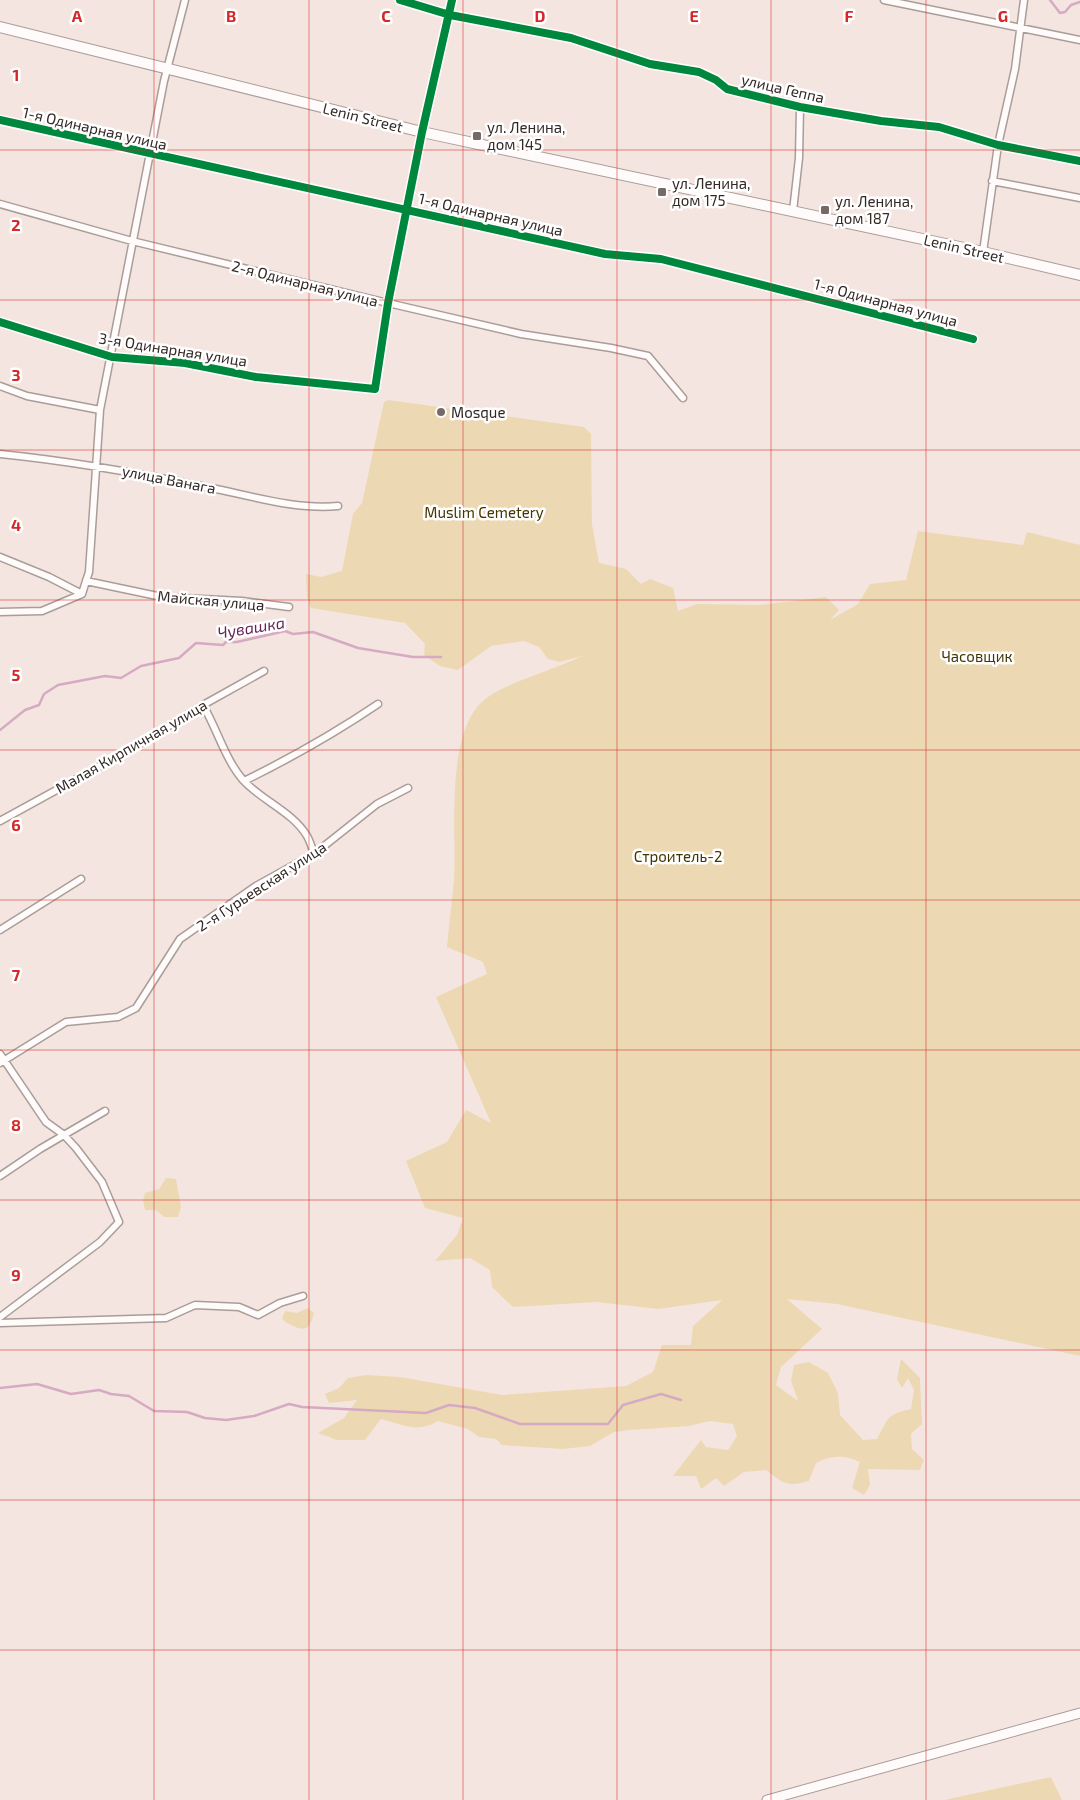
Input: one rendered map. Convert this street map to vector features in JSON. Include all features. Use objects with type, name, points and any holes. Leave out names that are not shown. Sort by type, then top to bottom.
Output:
[{"type":"main road","name":"Lenin Street","points":[[0,27],[422,132],[983,252],[1080,275]]},
{"type":"main road","points":[[767,1800],[1080,1713]]},
{"type":"street","points":[[0,612],[42,611],[82,594],[89,572],[98,466],[100,410],[112,357],[132,241],[166,69],[185,0]]},
{"type":"street","name":"улица Геппа","points":[[400,0],[450,15],[571,38],[650,64],[699,72],[727,88],[800,107],[882,121],[939,127],[998,144],[1080,161]]},
{"type":"street","points":[[388,303],[422,132],[452,0]]},
{"type":"street","points":[[884,0],[1080,40]]},
{"type":"street","points":[[983,252],[998,144],[1015,69],[1024,0]]},
{"type":"street","points":[[793,211],[799,158],[800,107]]},
{"type":"street","name":"1-я Одинарная улица","points":[[0,120],[150,155],[605,254],[661,259],[974,339]]},
{"type":"street","points":[[992,181],[1080,198]]},
{"type":"street","name":"2-я Одинарная улица","points":[[0,204],[132,241],[388,303],[521,334],[611,348],[648,356],[683,398]]},
{"type":"street","name":"3-я Одинарная улица","points":[[0,322],[112,357],[185,363],[256,377],[376,389],[388,303]]},
{"type":"street","points":[[0,386],[27,396],[100,410]]},
{"type":"street","name":"улица Ванага","points":[[0,454],[98,466],[282,502],[321,508],[338,506]]},
{"type":"street","points":[[0,558],[49,577],[82,594]]},
{"type":"street","name":"Майская улица","points":[[86,581],[162,597],[242,600],[289,607]]},
{"type":"street","name":"Малая Кирпичная улица","points":[[0,821],[133,748],[203,705],[264,671]]},
{"type":"street","points":[[244,781],[296,756],[378,704]]},
{"type":"street","points":[[203,705],[217,730],[232,764],[244,781],[292,820],[307,835],[314,854]]},
{"type":"street","name":"2-я Гурьевская улица","points":[[1,1059],[66,1022],[118,1017],[136,1008],[180,940],[256,886],[314,854],[378,804],[408,788]]},
{"type":"street","points":[[0,930],[81,878]]},
{"type":"street","points":[[0,1317],[100,1242],[119,1222],[102,1182],[64,1135],[46,1122],[1,1059]]},
{"type":"street","points":[[0,1176],[105,1111]]},
{"type":"street","points":[[0,1323],[166,1318],[195,1305],[239,1307],[258,1314],[280,1303],[303,1296]]},
{"type":"green space","points":[[388,400],[584,427],[591,434],[592,524],[599,563],[626,569],[641,584],[650,579],[673,588],[678,611],[697,604],[759,605],[826,597],[839,610],[830,620],[858,604],[870,584],[906,580],[918,531],[1023,545],[1027,532],[1080,545],[1080,1356],[837,1304],[787,1299],[822,1329],[781,1367],[776,1385],[798,1401],[791,1381],[794,1365],[809,1362],[828,1373],[838,1393],[840,1415],[863,1440],[877,1439],[892,1415],[911,1409],[914,1390],[908,1378],[902,1388],[897,1379],[901,1359],[920,1378],[922,1424],[911,1434],[912,1449],[924,1460],[920,1470],[868,1469],[870,1485],[864,1495],[852,1488],[860,1462],[849,1458],[833,1457],[816,1463],[809,1481],[802,1483],[786,1483],[766,1470],[744,1472],[724,1486],[716,1478],[701,1489],[696,1476],[673,1476],[701,1440],[706,1447],[728,1450],[737,1436],[733,1424],[710,1421],[689,1426],[614,1432],[590,1446],[563,1449],[502,1445],[496,1439],[479,1437],[468,1429],[438,1421],[424,1427],[410,1427],[381,1419],[365,1440],[337,1440],[318,1433],[344,1418],[357,1400],[329,1403],[325,1394],[339,1388],[348,1378],[366,1375],[400,1377],[502,1395],[626,1386],[653,1372],[662,1345],[691,1345],[693,1326],[722,1300],[658,1309],[597,1302],[513,1307],[492,1287],[490,1270],[470,1258],[435,1261],[457,1235],[463,1218],[425,1208],[406,1161],[447,1142],[466,1110],[491,1123],[436,997],[487,974],[483,962],[447,947],[454,879],[454,807],[459,753],[465,729],[476,709],[491,695],[512,684],[582,656],[560,662],[548,659],[539,647],[524,641],[491,646],[458,670],[440,666],[424,655],[425,644],[405,623],[311,608],[307,597],[306,574],[321,577],[342,571],[353,514],[362,503],[384,402]]},
{"type":"green space","points":[[166,1178],[176,1179],[181,1207],[178,1217],[164,1217],[156,1210],[145,1210],[143,1200],[145,1193],[159,1189]]},
{"type":"green space","points":[[308,1308],[314,1313],[311,1323],[306,1328],[296,1327],[282,1318],[285,1311],[297,1313]]},
{"type":"green space","points":[[1051,1777],[1062,1800],[944,1800]]},
{"type":"waterway","points":[[1050,0],[1060,13],[1065,12],[1071,5],[1080,2]]},
{"type":"waterway","name":"Чувашка","points":[[0,730],[25,710],[39,705],[44,694],[58,685],[105,676],[121,678],[141,666],[179,658],[196,643],[223,645],[226,642],[237,642],[285,631],[293,634],[313,632],[358,648],[413,657],[441,657]]},
{"type":"waterway","points":[[0,1388],[37,1384],[71,1394],[99,1390],[111,1394],[129,1396],[154,1411],[187,1412],[205,1418],[226,1420],[254,1416],[289,1404],[302,1407],[426,1413],[449,1405],[475,1408],[520,1424],[608,1424],[623,1405],[661,1394],[681,1400]]},
{"type":"cycle path","points":[[400,0],[450,15],[571,38],[650,64],[699,72],[716,80],[727,89],[800,107],[881,121],[939,127],[998,145],[1080,161]]},
{"type":"cycle path","points":[[0,322],[112,357],[185,363],[256,377],[375,389],[388,303],[422,132],[452,0]]},
{"type":"cycle path","points":[[0,120],[605,254],[661,259],[973,339]]},
{"type":"place","name":"ул. Ленина, дом 145","points":[[477,136]]},
{"type":"place","name":"ул. Ленина, дом 175","points":[[662,192]]},
{"type":"place","name":"ул. Ленина, дом 187","points":[[825,210]]},
{"type":"place","name":"Mosque","points":[[441,412]]},
{"type":"park label","name":"Muslim Cemetery","points":[[484,512]]},
{"type":"park label","name":"Часовщик","points":[[977,656]]},
{"type":"park label","name":"Строитель-2","points":[[678,856]]}]
